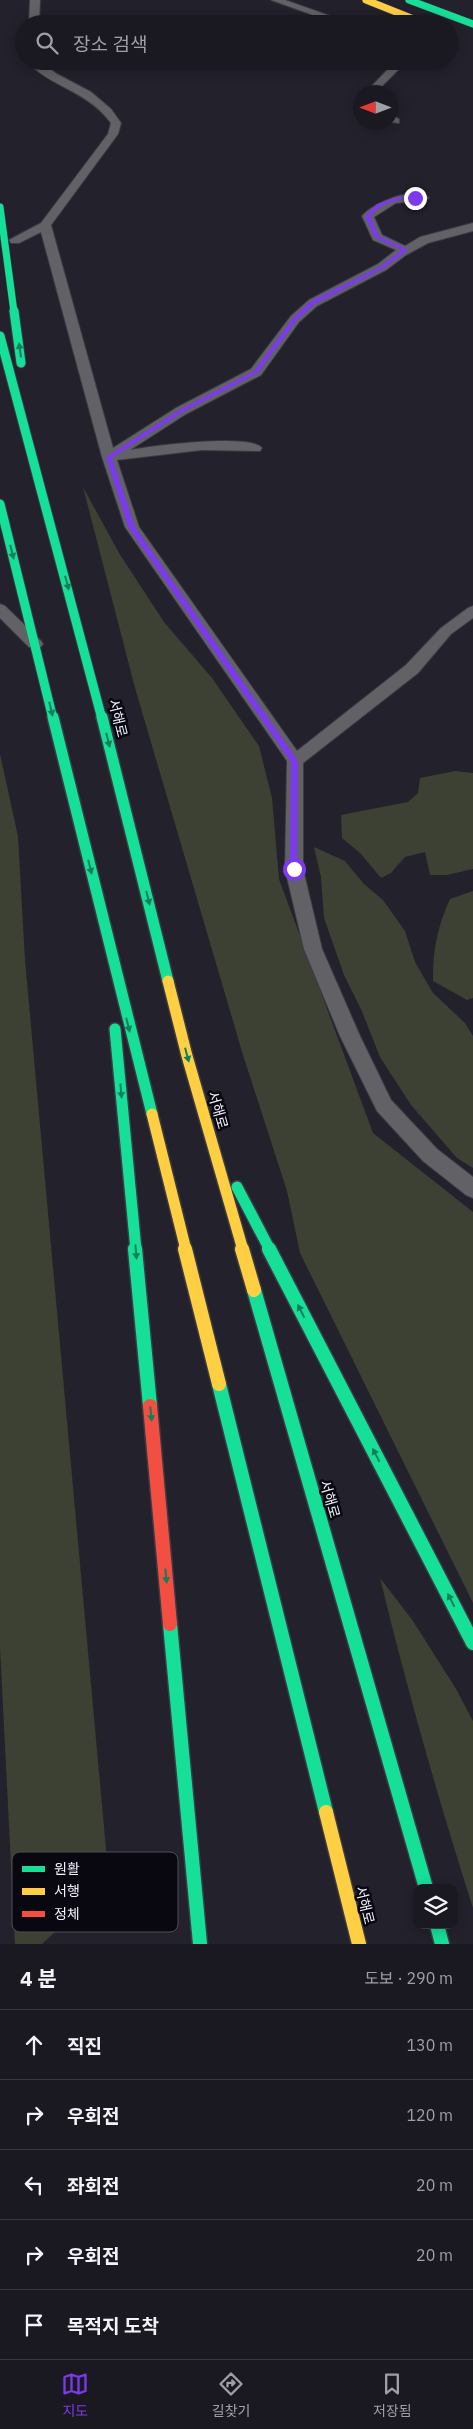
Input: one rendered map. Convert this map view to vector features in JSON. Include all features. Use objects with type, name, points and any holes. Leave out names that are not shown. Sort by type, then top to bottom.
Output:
[{"type":"highway","points":[[366,0],[404,15]]},
{"type":"highway","points":[[409,0],[449,15]]},
{"type":"highway","points":[[458,18],[473,24]]},
{"type":"highway","points":[[0,207],[36,468]]},
{"type":"highway","name":"서해로","points":[[0,336],[82,637],[187,1056],[425,1884]]},
{"type":"highway","name":"서해로","points":[[0,504],[359,1944]]},
{"type":"highway","points":[[107,938],[200,1944]]},
{"type":"highway","points":[[209,1133],[473,1643]]},
{"type":"highway","points":[[438,1929],[442,1944]]},
{"type":"lane","points":[[34,15],[35,0]]},
{"type":"lane","points":[[276,0],[321,15]]},
{"type":"lane","points":[[15,240],[45,225],[112,134],[116,124],[110,113],[84,91],[43,70]]},
{"type":"lane","points":[[378,85],[393,70]]},
{"type":"lane","points":[[405,250],[377,237],[368,216],[379,205],[398,198],[423,198]]},
{"type":"lane","points":[[45,225],[109,457],[132,527],[295,761],[294,869],[313,949],[350,1036],[384,1106],[430,1155],[473,1189]]},
{"type":"lane","points":[[109,457],[181,411],[256,372],[291,325],[313,303],[382,267],[405,250],[424,240],[473,227]]},
{"type":"lane","points":[[109,457],[194,445],[213,444],[255,448]]},
{"type":"lane","points":[[0,609],[34,644]]},
{"type":"lane","points":[[295,761],[404,675],[446,631],[473,611]]},
{"type":"green space","points":[[83,487],[119,553],[164,622],[212,678],[259,746],[272,798],[279,879],[373,1133],[473,1212],[473,1603],[300,1253],[287,1191],[243,1055],[135,688]]},
{"type":"green space","points":[[0,754],[18,836],[25,960],[106,1852],[12,1852],[12,1885],[0,1647]]},
{"type":"green space","points":[[455,771],[473,773],[473,869],[447,875],[430,875],[425,852],[405,857],[391,873],[381,878],[360,853],[342,838],[341,815],[408,802],[418,793],[420,778]]},
{"type":"green space","points":[[314,847],[345,861],[364,884],[383,900],[405,931],[415,962],[433,993],[465,1023],[473,1036],[473,1168],[457,1158],[411,1105],[380,1057],[361,1009],[344,975],[324,918],[321,877]]},
{"type":"green space","points":[[473,891],[473,998],[467,1000],[433,981],[433,970],[439,930],[450,899]]},
{"type":"green space","points":[[380,1578],[413,1621],[456,1689],[473,1721],[473,1908],[424,1744]]},
{"type":"green space","points":[[14,1932],[55,1932],[42,1944],[15,1944]]},
{"type":"traffic: fast","points":[[409,0],[449,15]]},
{"type":"traffic: fast","points":[[458,18],[473,24]]},
{"type":"traffic: fast","points":[[0,207],[21,363]]},
{"type":"traffic: fast","points":[[0,336],[82,637],[168,981]]},
{"type":"traffic: fast","points":[[0,504],[152,1114]]},
{"type":"traffic: fast","points":[[115,1029],[150,1406]]},
{"type":"traffic: fast","points":[[237,1187],[473,1643]]},
{"type":"traffic: fast","points":[[254,1290],[425,1884]]},
{"type":"traffic: fast","points":[[219,1384],[326,1812]]},
{"type":"traffic: fast","points":[[170,1624],[200,1944]]},
{"type":"traffic: fast","points":[[438,1929],[442,1944]]},
{"type":"traffic: slow","points":[[366,0],[404,15]]},
{"type":"traffic: slow","points":[[168,981],[187,1056],[254,1290]]},
{"type":"traffic: slow","points":[[152,1114],[219,1384]]},
{"type":"traffic: slow","points":[[326,1812],[359,1944]]},
{"type":"traffic: jam","points":[[150,1406],[170,1624]]},
{"type":"route","points":[[294,869],[295,761],[132,527],[109,457],[181,411],[256,372],[295,319],[313,303],[382,267],[405,250],[388,244],[377,237],[368,216],[379,205],[398,198],[415,198]]}]
